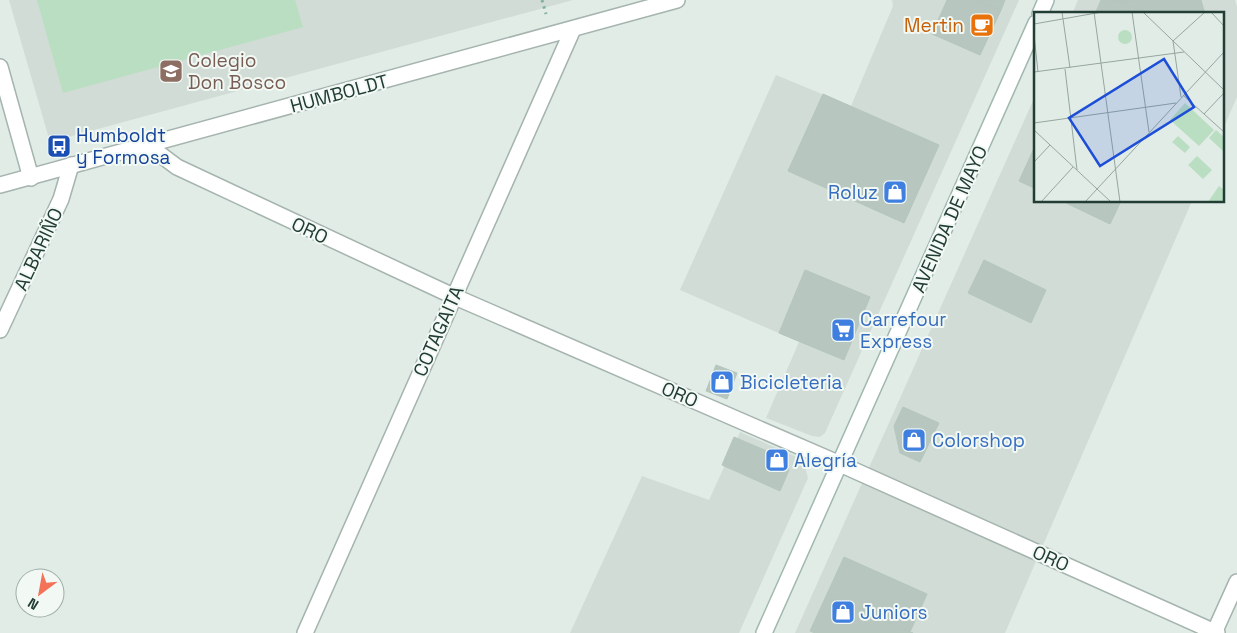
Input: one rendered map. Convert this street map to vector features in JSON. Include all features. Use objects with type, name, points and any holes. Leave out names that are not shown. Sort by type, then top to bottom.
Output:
[{"type":"street","name":"HUMBOLDT","points":[[0,185],[149,146],[677,0]]},
{"type":"street","points":[[1041,12],[1046,0]]},
{"type":"street","name":"AVENIDA DE MAYO","points":[[764,633],[1034,28]]},
{"type":"street","name":"COTAGAITA","points":[[305,633],[573,29]]},
{"type":"street","points":[[0,67],[31,178]]},
{"type":"street","name":"ORO","points":[[149,146],[177,167],[453,296],[840,464],[1215,633]]},
{"type":"street","name":"ALBARIÑO","points":[[0,330],[61,199],[72,165]]},
{"type":"street","points":[[1215,633],[1237,582]]},
{"type":"shaded area","name":"Colegio Don Bosco","points":[[9,0],[573,0],[50,142]]},
{"type":"shaded area","points":[[892,0],[1019,0],[825,433],[820,437],[812,436],[766,418],[799,342],[680,290],[776,75],[851,106],[893,6]]},
{"type":"shaded area","points":[[1078,0],[1235,0],[1237,7],[1237,97],[1224,127],[1224,12],[1073,12]]},
{"type":"shaded area","points":[[1034,98],[1034,202],[1192,202],[1005,633],[795,633]]},
{"type":"shaded area","points":[[740,432],[797,457],[805,466],[808,478],[739,633],[570,633],[642,476],[709,500]]},
{"type":"green space","points":[[37,0],[295,0],[303,27],[63,93]]},
{"type":"building","points":[[947,0],[977,0],[1001,10],[980,55],[932,34]]},
{"type":"building","points":[[977,0],[1005,0],[1001,10]]},
{"type":"building","points":[[1101,0],[1117,0],[1144,12],[1096,12]]},
{"type":"building","points":[[1117,0],[1201,0],[1204,12],[1144,12]]},
{"type":"building","points":[[823,94],[939,145],[904,223],[788,171]]},
{"type":"building","points":[[1034,148],[1034,188],[1019,181]]},
{"type":"building","points":[[1064,202],[1121,202],[1110,224]]},
{"type":"building","points":[[984,260],[1046,290],[1031,323],[968,293]]},
{"type":"building","points":[[805,270],[870,297],[844,360],[779,333]]},
{"type":"building","name":"Bicicleteria","points":[[716,365],[737,373],[727,399],[706,391]]},
{"type":"building","name":"Colorshop","points":[[903,407],[939,423],[920,462],[900,453],[894,426]]},
{"type":"building","points":[[734,437],[781,457],[789,470],[780,491],[722,465]]},
{"type":"building","points":[[844,557],[927,594],[910,632],[827,594]]},
{"type":"building","name":"Juniors","points":[[827,594],[913,633],[815,633],[810,631]]},
{"type":"place","name":"Mertin","points":[[982,25]]},
{"type":"place","name":"Colegio Don Bosco","points":[[171,71]]},
{"type":"place","name":"Humboldt y Formosa","points":[[59,146]]},
{"type":"place","name":"Roluz","points":[[895,192]]},
{"type":"place","name":"Carrefour Express","points":[[843,330]]},
{"type":"place","name":"Bicicleteria","points":[[722,382]]},
{"type":"place","name":"Colorshop","points":[[914,440]]},
{"type":"place","name":"Alegría","points":[[777,460]]},
{"type":"place","name":"Juniors","points":[[843,612]]}]
